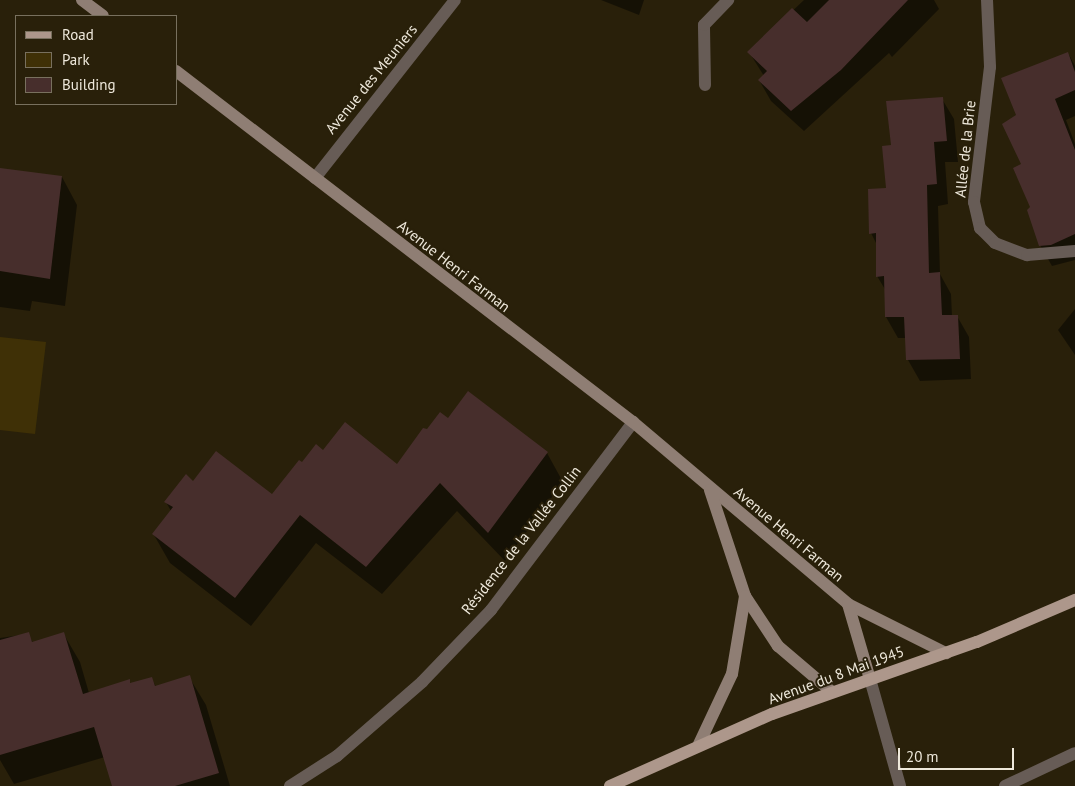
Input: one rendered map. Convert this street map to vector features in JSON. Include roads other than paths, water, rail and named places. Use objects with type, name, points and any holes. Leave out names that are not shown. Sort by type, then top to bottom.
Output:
[{"type":"main road","name":"Avenue du 8 Mai 1945","points":[[610,786],[699,744],[832,692],[946,653],[1075,600]]},
{"type":"street","points":[[82,0],[102,15]]},
{"type":"street","points":[[705,85],[704,25],[728,0]]},
{"type":"street","name":"Allée de la Brie","points":[[987,0],[990,67],[974,202],[980,228],[995,243],[1027,255],[1075,251]]},
{"type":"street","name":"Avenue des Meuniers","points":[[315,178],[452,1]]},
{"type":"street","name":"Avenue Henri Farman","points":[[178,73],[633,422],[848,604],[946,653]]},
{"type":"street","name":"Résidence de la Vallée Collin","points":[[290,786],[337,756],[436,668],[491,610],[633,422]]},
{"type":"street","name":"Avenue Henri Farman","points":[[710,489],[746,596],[778,646],[832,692]]},
{"type":"street","name":"Avenue Henri Farman","points":[[699,744],[732,674],[746,596]]},
{"type":"street","name":"Avenue Henri Farman","points":[[848,604],[870,679]]},
{"type":"street","points":[[870,679],[900,786]]},
{"type":"street","points":[[1005,786],[1075,753]]}]
